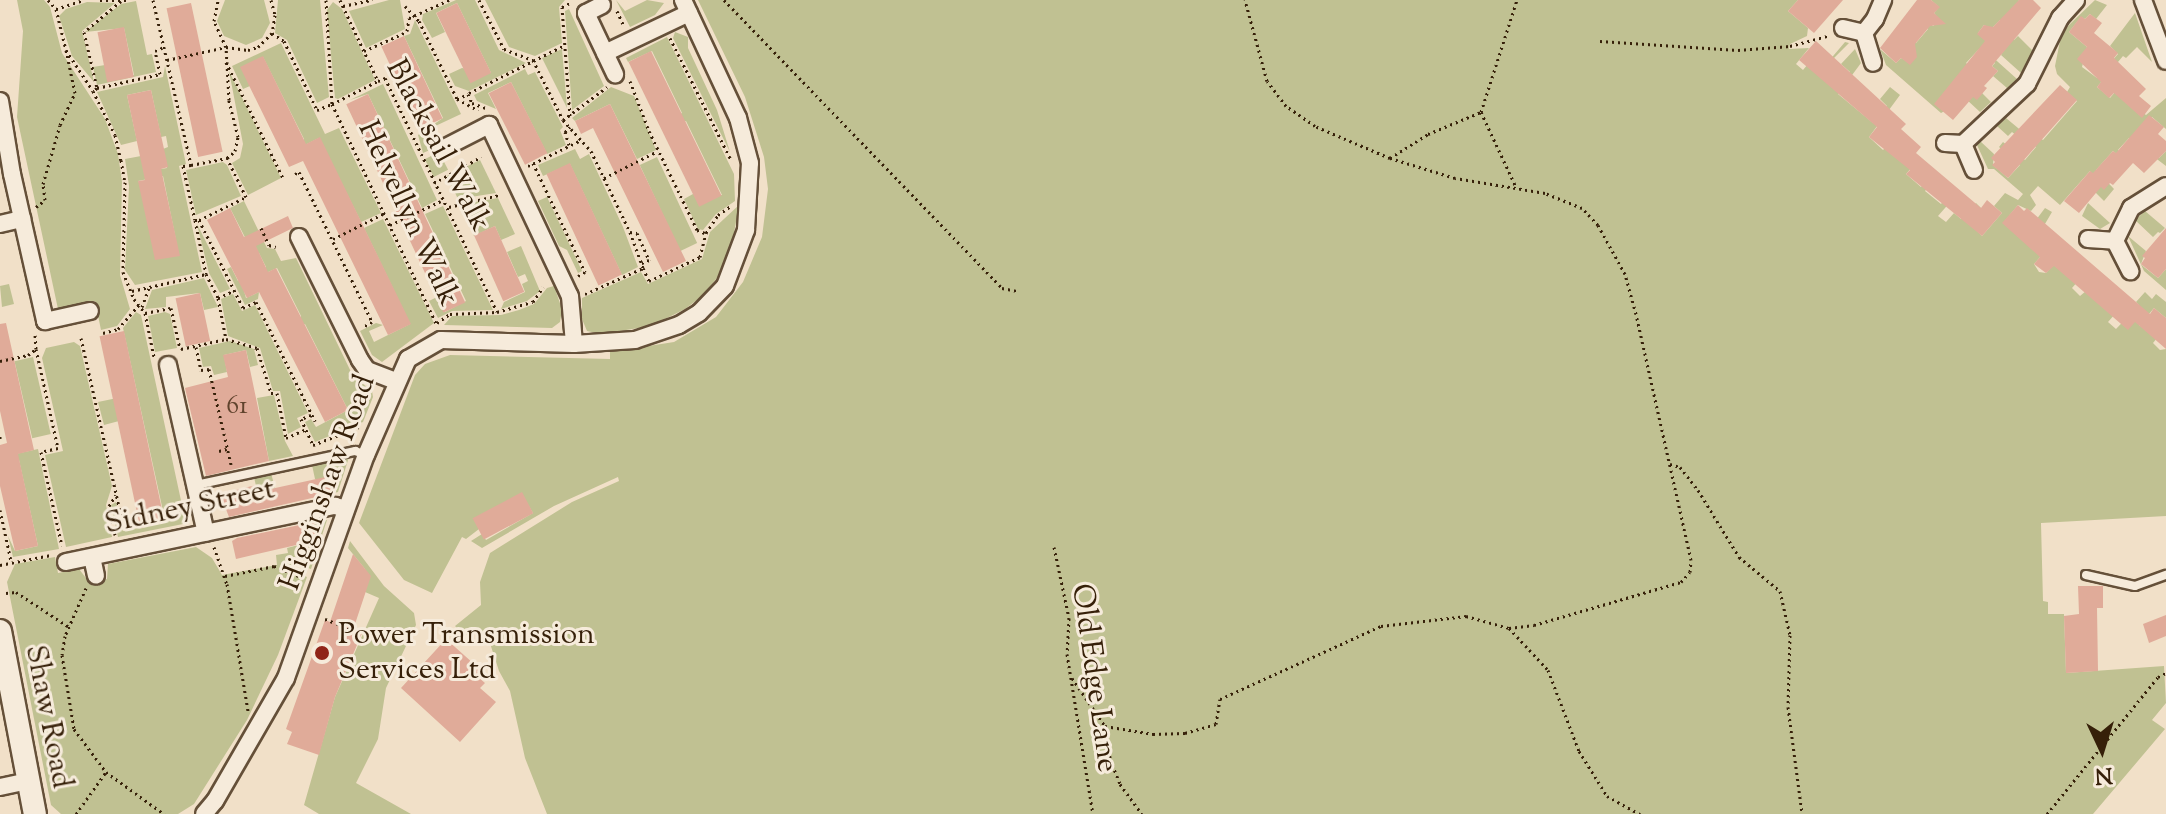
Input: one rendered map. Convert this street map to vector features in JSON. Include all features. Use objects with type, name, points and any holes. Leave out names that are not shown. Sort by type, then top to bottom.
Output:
[{"type":"main road","name":"Shaw Road","points":[[0,631],[35,814]]},
{"type":"street","points":[[1864,33],[1875,19],[1883,0]]},
{"type":"street","points":[[1945,143],[1963,144],[2027,84],[2060,18],[2076,0]]},
{"type":"street","points":[[2143,0],[2158,18],[2166,61]]},
{"type":"street","points":[[608,3],[586,13],[617,80]]},
{"type":"street","points":[[441,340],[574,344],[635,340],[679,325],[699,313],[725,286],[742,246],[751,196],[750,163],[738,118],[686,6],[605,53]]},
{"type":"street","points":[[1839,32],[1864,33]]},
{"type":"street","points":[[1864,33],[1873,63]]},
{"type":"street","points":[[0,101],[45,321],[90,311]]},
{"type":"street","points":[[442,149],[491,118],[570,296],[574,344]]},
{"type":"street","points":[[1963,144],[1974,170]]},
{"type":"street","points":[[2115,241],[2131,208],[2166,186]]},
{"type":"street","points":[[0,224],[22,219]]},
{"type":"street","points":[[299,237],[360,360],[367,370],[395,381]]},
{"type":"street","points":[[2088,239],[2115,241]]},
{"type":"street","points":[[2115,241],[2130,271]]},
{"type":"street","name":"Higginshaw Road","points":[[204,814],[286,678],[395,381],[408,359],[441,340]]},
{"type":"street","points":[[162,364],[206,533]]},
{"type":"street","name":"Sidney Street","points":[[62,556],[92,557],[335,506],[346,509]]},
{"type":"street","name":"Sidney Street","points":[[92,557],[93,578]]},
{"type":"street","points":[[0,787],[29,781]]},
{"type":"lane","points":[[195,485],[355,451],[366,455]]},
{"type":"lane","points":[[2086,575],[2135,586],[2166,575]]},
{"type":"path","points":[[45,200],[43,184],[60,125],[75,93],[56,9],[48,0]]},
{"type":"path","points":[[56,9],[83,0]]},
{"type":"path","points":[[100,0],[124,0]]},
{"type":"path","points":[[95,90],[84,32],[124,0]]},
{"type":"path","points":[[153,0],[191,165]]},
{"type":"path","points":[[218,0],[214,21],[226,47],[229,100],[238,137],[235,151],[227,158],[183,166],[197,220],[206,274],[218,298],[226,339]]},
{"type":"path","points":[[167,60],[226,47],[248,50],[258,47],[272,33],[275,15],[271,0]]},
{"type":"path","points":[[326,0],[332,104],[378,81]]},
{"type":"path","name":"Blacksail Walk","points":[[340,0],[378,81],[385,78],[497,312]]},
{"type":"path","points":[[343,6],[372,0]]},
{"type":"path","points":[[364,51],[407,31],[409,18],[449,0]]},
{"type":"path","points":[[479,0],[504,49],[533,60],[563,120],[591,151],[630,232],[649,281],[700,257],[706,233],[718,215],[737,202]]},
{"type":"path","points":[[724,0],[1002,288],[1017,291]]},
{"type":"path","points":[[1105,726],[1153,734],[1185,733],[1216,724],[1220,699],[1381,626],[1466,616],[1509,628],[1534,625],[1681,582],[1690,572],[1691,560],[1636,314],[1625,274],[1598,225],[1582,208],[1545,193],[1455,178],[1390,158],[1315,126],[1286,106],[1267,81],[1245,0]]},
{"type":"path","points":[[1516,187],[1481,112],[1517,0]]},
{"type":"path","points":[[570,116],[562,7],[572,2]]},
{"type":"path","points":[[608,3],[627,32]]},
{"type":"path","points":[[405,6],[415,15],[457,99],[491,118]]},
{"type":"path","points":[[1600,41],[1738,50],[1790,46],[1839,32]]},
{"type":"path","name":"Helvellyn Walk","points":[[272,33],[284,41],[317,110],[332,104],[437,323],[441,340]]},
{"type":"path","points":[[669,34],[736,172]]},
{"type":"path","points":[[457,99],[565,45]]},
{"type":"path","points":[[95,90],[160,74],[155,51],[164,47]]},
{"type":"path","points":[[66,50],[95,90],[115,135],[125,182],[121,250],[123,272],[142,309],[154,355],[162,364]]},
{"type":"path","points":[[226,62],[284,180]]},
{"type":"path","points":[[684,65],[689,62]]},
{"type":"path","points":[[563,120],[617,80],[659,151],[697,230],[706,233]]},
{"type":"path","points":[[699,97],[709,92]]},
{"type":"path","points":[[468,94],[472,103],[491,118]]},
{"type":"path","points":[[1390,158],[1428,134],[1481,112]]},
{"type":"path","points":[[569,146],[565,132],[570,127]]},
{"type":"path","points":[[719,135],[725,133]]},
{"type":"path","points":[[521,169],[581,140]]},
{"type":"path","points":[[604,178],[659,151]]},
{"type":"path","points":[[434,183],[481,157]]},
{"type":"path","points":[[197,220],[246,197],[227,158]]},
{"type":"path","points":[[533,163],[585,272]]},
{"type":"path","points":[[295,174],[299,172],[372,322],[356,330]]},
{"type":"path","points":[[448,207],[499,195]]},
{"type":"path","points":[[390,225],[442,201]]},
{"type":"path","points":[[333,239],[384,214]]},
{"type":"path","points":[[197,220],[243,308],[256,302],[315,421]]},
{"type":"path","points":[[261,228],[269,245],[276,247]]},
{"type":"path","points":[[574,277],[582,295],[642,266],[649,260],[637,233],[630,232]]},
{"type":"path","points":[[131,291],[206,274]]},
{"type":"path","points":[[437,323],[450,314],[497,312],[533,302],[543,287]]},
{"type":"path","points":[[103,333],[118,329],[142,309],[149,288]]},
{"type":"path","points":[[218,298],[234,290]]},
{"type":"path","points":[[142,309],[171,308],[180,349]]},
{"type":"path","points":[[0,565],[62,556],[41,452],[58,448],[36,349],[35,329],[45,321]]},
{"type":"path","points":[[81,338],[122,520]]},
{"type":"path","points":[[154,355],[226,339],[257,348],[271,393],[277,393],[286,438],[306,429]]},
{"type":"path","points":[[196,346],[201,370],[209,369],[232,469],[235,468]]},
{"type":"path","points":[[0,361],[28,355],[36,349]]},
{"type":"path","points":[[210,407],[217,405]]},
{"type":"path","points":[[312,414],[301,419],[313,445],[366,424]]},
{"type":"path","points":[[219,451],[227,449]]},
{"type":"path","points":[[1670,464],[1680,467],[1698,490],[1723,536],[1739,557],[1780,591],[1790,635],[1788,707],[1802,814]]},
{"type":"path","points":[[116,495],[109,506],[117,543]]},
{"type":"path","points":[[0,510],[11,562]]},
{"type":"path","points":[[206,533],[225,576],[252,738]]},
{"type":"path","name":"Old Edge Lane","points":[[1054,547],[1069,618],[1067,654],[1093,814]]},
{"type":"path","points":[[225,576],[274,566],[320,585]]},
{"type":"path","points":[[93,578],[69,627],[62,655],[74,729],[106,772],[164,814]]},
{"type":"path","points":[[6,593],[16,592],[69,627]]},
{"type":"path","points":[[321,617],[351,629]]},
{"type":"path","points":[[1509,628],[1548,670],[1579,751],[1607,796],[1640,814]]},
{"type":"path","points":[[2047,814],[2158,677],[2166,673]]},
{"type":"path","points":[[1070,675],[1105,726],[1110,759],[1120,784],[1142,814]]},
{"type":"path","points":[[76,814],[106,772]]},
{"type":"green space","points":[[17,0],[44,0],[50,7],[62,53],[105,119],[118,154],[122,182],[120,275],[130,309],[117,326],[101,330],[95,301],[58,309],[17,117],[23,31]]},
{"type":"green space","points":[[225,0],[264,0],[270,23],[262,38],[246,45],[224,36],[217,21]]},
{"type":"green space","points":[[278,0],[320,0],[329,97],[317,103],[287,40],[275,33]]},
{"type":"green space","points":[[400,0],[405,29],[366,48],[349,11]]},
{"type":"green space","points":[[456,0],[475,0],[499,50],[526,63],[469,91],[455,86],[449,74],[462,68],[491,73],[457,3],[436,13],[445,32],[432,38],[422,20],[423,14]]},
{"type":"green space","points":[[485,0],[565,0],[559,7],[562,43],[535,56],[509,47]]},
{"type":"green space","points":[[616,0],[625,11],[647,0],[664,3],[655,15],[630,27]]},
{"type":"green space","points":[[698,0],[1798,0],[1788,11],[1808,28],[1807,36],[1790,44],[1789,49],[1809,48],[1796,64],[1803,70],[1808,64],[1828,62],[1845,42],[1849,43],[1834,58],[1835,89],[1850,72],[1841,64],[1855,49],[1861,63],[1838,94],[1873,123],[1887,106],[1880,99],[1890,87],[1900,95],[1869,137],[1883,150],[1900,131],[1918,160],[1906,174],[1921,187],[1929,177],[1934,181],[1925,191],[1941,204],[1954,188],[1959,192],[1938,216],[1946,222],[1954,213],[1961,219],[1976,203],[1981,208],[1973,217],[1976,230],[1982,236],[2002,213],[1994,206],[2005,193],[2018,200],[2023,194],[1994,169],[1988,169],[1977,145],[1980,141],[1994,154],[1993,165],[2008,178],[2020,165],[1999,147],[2003,142],[2025,160],[2036,147],[2020,133],[2017,136],[2012,132],[2008,136],[1997,126],[2006,118],[2030,138],[2034,133],[2043,140],[2077,101],[2067,92],[2070,87],[2057,74],[2055,66],[2061,36],[2069,25],[2095,0],[2107,5],[2096,19],[2090,14],[2085,19],[2081,17],[2069,32],[2087,47],[2082,67],[2097,78],[2118,54],[2110,46],[2135,13],[2152,62],[2137,47],[2126,58],[2123,56],[2097,87],[2110,98],[2130,74],[2134,106],[2146,115],[2166,98],[2166,129],[2152,117],[2147,123],[2157,134],[2159,158],[2166,151],[2166,166],[2129,138],[2118,150],[2126,157],[2124,160],[2113,151],[2096,170],[2114,189],[2104,201],[2096,193],[2090,171],[2060,205],[2038,186],[2030,195],[2036,205],[2031,211],[2018,205],[2003,223],[2033,224],[2045,208],[2052,212],[2042,229],[2041,256],[2034,264],[2039,272],[2046,273],[2065,252],[2079,280],[2072,288],[2080,296],[2086,291],[2123,305],[2108,322],[2116,329],[2139,305],[2136,302],[2145,292],[2152,299],[2156,294],[2166,302],[2166,318],[2154,308],[2139,326],[2166,327],[2153,343],[2160,350],[2166,349],[2166,516],[2041,523],[2043,601],[2048,602],[2048,614],[2064,614],[2066,673],[2164,666],[2166,703],[2152,720],[2165,729],[2093,814],[547,814],[525,758],[510,691],[499,671],[486,631],[464,636],[455,626],[481,605],[480,582],[490,553],[572,502],[619,481],[618,477],[554,506],[482,548],[471,541],[482,534],[486,540],[533,513],[521,493],[466,539],[462,537],[432,593],[404,580],[359,523],[415,375],[425,364],[450,355],[610,359],[610,352],[674,342],[716,317],[743,282],[762,237],[768,189],[764,157],[745,97]]},
{"type":"green space","points":[[1931,0],[2019,0],[2010,29],[2000,20],[1991,29],[1984,25],[1978,33],[1993,47],[1988,53],[2017,79],[2007,88],[1993,76],[1998,71],[1992,66],[1995,63],[1979,49],[1966,63],[1982,77],[1982,93],[1991,102],[1980,112],[1966,99],[1941,113],[1886,65],[1880,49],[1896,63],[1901,58],[1911,63],[1897,36],[1916,43],[1928,29],[1916,11],[1933,26],[1940,21],[1934,13],[1939,7]]},
{"type":"green space","points":[[136,1],[147,55],[152,54],[156,72],[97,85],[93,67],[105,65],[109,81],[134,75],[124,28],[85,32],[121,4]]},
{"type":"green space","points":[[87,2],[115,3],[82,31],[94,82],[72,56],[59,16],[66,9]]},
{"type":"green space","points":[[333,2],[342,9],[375,80],[338,99],[335,98],[327,10]]},
{"type":"green space","points":[[569,9],[604,86],[572,110],[565,11]]},
{"type":"green space","points":[[415,20],[461,114],[429,129],[437,147],[423,153],[418,135],[443,118],[404,36],[410,34]]},
{"type":"green space","points":[[675,32],[688,37],[688,48],[717,110],[730,152],[673,38]]},
{"type":"green space","points":[[2018,36],[2033,51],[2021,73],[2001,55],[2011,38],[2014,40]]},
{"type":"green space","points":[[667,37],[734,174],[735,201],[716,214],[703,230],[698,229],[684,199],[693,194],[722,195],[686,121],[680,123],[677,116],[682,113],[652,51],[628,62],[626,58]]},
{"type":"green space","points":[[281,43],[325,134],[339,128],[381,213],[361,222],[319,138],[301,147],[304,139],[263,57],[250,86],[243,89],[232,66]]},
{"type":"green space","points":[[562,49],[567,108],[542,58]]},
{"type":"green space","points":[[165,66],[186,164],[179,166],[202,272],[135,285],[125,270],[129,186],[125,159],[141,156],[144,172],[167,168],[163,149],[168,147],[166,136],[161,137],[151,90],[127,95],[137,141],[121,145],[97,92],[163,77]],"holes":[[[163,176],[176,240],[138,181]]]},
{"type":"green space","points":[[525,69],[528,75],[535,72],[563,127],[560,130],[566,145],[547,154],[511,82],[488,93],[496,109],[477,101],[474,95]]},
{"type":"green space","points":[[229,71],[281,178],[248,195],[232,163],[240,158],[243,144]]},
{"type":"green space","points":[[383,84],[437,200],[422,208],[368,94],[350,100]]},
{"type":"green space","points":[[611,87],[634,96],[656,150],[637,159],[610,104],[575,121],[572,118]]},
{"type":"green space","points":[[575,149],[580,159],[589,154],[638,267],[622,275],[570,164],[543,176],[538,165]]},
{"type":"green space","points":[[439,152],[448,170],[434,177],[425,159]]},
{"type":"green space","points":[[657,157],[697,243],[680,251],[640,165]]},
{"type":"green space","points":[[480,160],[496,193],[458,199],[447,176]]},
{"type":"green space","points":[[223,162],[241,196],[196,215],[186,170]]},
{"type":"green space","points":[[547,197],[582,271],[578,273],[567,250],[559,246],[538,201]]},
{"type":"green space","points":[[498,198],[515,234],[501,240],[495,226],[474,236],[459,205]]},
{"type":"green space","points":[[244,201],[267,248],[275,249],[281,261],[296,258],[353,376],[372,391],[373,397],[363,422],[315,442],[305,422],[311,419],[316,427],[348,410],[305,324],[299,326],[301,316],[277,268],[255,278],[266,267],[259,253],[254,255],[230,208]]},
{"type":"green space","points":[[2088,203],[2110,223],[2100,229],[2082,216]]},
{"type":"green space","points":[[739,205],[731,250],[723,271],[701,297],[651,326],[601,334],[587,331],[582,319],[582,298],[641,272],[648,284],[702,259],[710,232]]},
{"type":"green space","points":[[443,206],[493,310],[452,311],[438,318],[429,301],[437,297],[445,312],[466,301],[425,214]]},
{"type":"green space","points":[[2145,211],[2165,228],[2153,237],[2135,220]]},
{"type":"green space","points":[[383,219],[434,323],[382,362],[372,355],[360,331],[376,323],[383,325],[369,331],[374,342],[410,324],[364,228]]},
{"type":"green space","points":[[197,224],[230,289],[220,293],[209,273]]},
{"type":"green space","points":[[2128,236],[2146,251],[2141,264],[2144,267],[2158,278],[2166,269],[2166,290],[2144,271]]},
{"type":"green space","points":[[521,246],[540,291],[527,301],[501,309],[504,302],[525,292],[522,284],[528,281],[525,274],[518,277],[507,252]]},
{"type":"green space","points":[[231,267],[238,281],[241,280],[246,298],[259,292],[258,299],[245,305],[227,269]]},
{"type":"green space","points":[[204,278],[218,307],[204,310],[200,293],[166,297],[166,307],[145,309],[152,290]]},
{"type":"green space","points":[[9,284],[14,304],[2,307],[0,286]]},
{"type":"green space","points":[[554,286],[562,309],[560,322],[552,328],[444,325],[452,316],[501,315],[519,310],[534,304],[547,288]]},
{"type":"green space","points":[[233,294],[242,311],[255,305],[308,413],[297,418],[301,427],[288,434],[280,391],[273,391],[260,348],[228,336],[221,299]]},
{"type":"green space","points":[[136,312],[141,315],[185,519],[183,524],[118,537],[111,505],[116,502],[123,531],[179,519],[177,508],[163,511],[123,328]]},
{"type":"green space","points":[[165,312],[170,314],[177,348],[155,352],[148,316]]},
{"type":"green space","points":[[230,341],[254,349],[258,365],[250,367],[246,350],[224,355],[227,372],[214,375],[211,366],[203,367],[199,348]]},
{"type":"green space","points":[[74,342],[80,346],[112,486],[106,505],[112,537],[66,547],[45,455],[63,451],[42,358],[46,348]]},
{"type":"green space","points":[[33,357],[51,434],[32,438],[14,361]]},
{"type":"green space","points":[[274,395],[285,441],[293,456],[269,461],[257,398]]},
{"type":"green space","points":[[122,397],[119,421],[104,425],[98,402]]},
{"type":"green space","points":[[38,449],[59,549],[13,557],[8,536],[15,551],[38,546],[19,460],[11,455]]},
{"type":"green space","points":[[349,457],[338,492],[334,493],[315,479],[312,465]]},
{"type":"green space","points":[[271,473],[275,488],[261,509],[254,477]]},
{"type":"green space","points":[[327,520],[311,569],[297,564],[295,572],[307,577],[278,655],[247,720],[194,804],[178,814],[61,814],[51,805],[7,582],[15,564],[55,557],[58,573],[79,569],[89,582],[107,579],[108,564],[196,547],[212,558],[222,575],[277,565],[276,555],[288,553],[287,548],[318,540],[314,523]]},
{"type":"green space","points":[[350,541],[384,586],[414,613],[416,625],[386,688],[378,739],[356,783],[411,814],[319,814],[304,805],[335,697],[379,598],[365,592],[365,569],[348,548]]},
{"type":"building","points":[[1798,0],[1843,0],[1814,33],[1788,11]]},
{"type":"building","points":[[1917,0],[1931,0],[1940,7],[1934,13],[1946,24],[1930,26],[1915,44],[1917,57],[1910,65],[1901,58],[1896,63],[1880,48]]},
{"type":"building","points":[[2019,0],[2033,0],[2041,8],[1992,66],[1998,71],[1984,86],[1987,88],[1977,100],[1973,97],[1953,120],[1934,104],[1985,41],[1977,34],[1984,25],[1993,27]]},
{"type":"building","points":[[191,3],[223,152],[198,157],[167,8]]},
{"type":"building","points":[[457,3],[491,73],[471,83],[436,13]]},
{"type":"building","points":[[2090,14],[2102,23],[2094,33],[2118,53],[2114,58],[2146,89],[2139,96],[2151,106],[2142,118],[2114,93],[2109,98],[2097,87],[2101,82],[2077,59],[2087,47],[2069,32],[2081,16],[2085,19]]},
{"type":"building","points":[[124,27],[134,77],[107,82],[97,32]]},
{"type":"building","points":[[404,36],[442,118],[420,129],[381,47]]},
{"type":"building","points":[[1816,41],[1906,124],[1901,129],[1921,147],[1916,153],[1981,208],[1987,200],[2002,213],[1982,236],[1906,174],[1910,170],[1869,137],[1877,127],[1799,60]]},
{"type":"building","points":[[651,51],[722,196],[699,207],[629,62]]},
{"type":"building","points":[[263,56],[306,144],[320,137],[411,324],[388,335],[303,161],[289,167],[240,67]]},
{"type":"building","points":[[511,82],[547,153],[525,165],[489,93]]},
{"type":"building","points":[[2060,85],[2077,100],[2008,178],[1992,165],[1995,162],[1991,158]]},
{"type":"building","points":[[151,90],[168,167],[161,169],[180,256],[155,260],[138,181],[145,180],[127,95]]},
{"type":"building","points":[[368,94],[465,302],[443,313],[346,104]]},
{"type":"building","points":[[610,104],[686,261],[663,272],[593,128],[581,134],[575,121]]},
{"type":"building","points":[[2149,115],[2164,127],[2158,134],[2166,141],[2166,151],[2144,173],[2133,163],[2113,185],[2110,183],[2104,190],[2101,187],[2079,213],[2064,201],[2090,171],[2093,173],[2113,151],[2116,153]]},
{"type":"building","points":[[570,163],[622,274],[598,285],[546,174]]},
{"type":"building","points":[[2018,205],[2024,211],[2027,208],[2150,314],[2154,308],[2166,318],[2166,349],[2135,322],[2128,330],[2054,266],[2046,273],[2034,264],[2040,257],[2002,223]]},
{"type":"building","points":[[230,208],[244,237],[288,216],[293,228],[256,246],[268,272],[276,268],[348,410],[325,422],[259,292],[247,298],[207,220]]},
{"type":"building","points":[[495,226],[524,292],[503,301],[474,235]]},
{"type":"building","points":[[2166,228],[2166,269],[2158,278],[2141,264],[2145,258],[2142,256]]},
{"type":"building","points":[[200,293],[210,341],[186,346],[176,298]]},
{"type":"building","points":[[6,323],[34,450],[18,454],[38,546],[15,551],[0,486],[0,445],[7,443],[0,411],[0,324]]},
{"type":"building","points":[[124,331],[165,523],[140,528],[100,336]]},
{"type":"building","points":[[246,350],[269,461],[206,476],[185,388],[228,377],[223,355]]},
{"type":"building","points":[[330,476],[334,493],[229,517],[220,494],[256,485],[257,492]]},
{"type":"building","points":[[522,492],[533,513],[484,539],[473,518]]},
{"type":"building","points":[[314,522],[318,540],[236,559],[232,541],[237,538]]},
{"type":"building","points":[[353,554],[371,576],[353,630],[362,633],[335,697],[319,755],[287,744],[292,732],[286,729],[325,620],[330,622]]},
{"type":"building","points":[[2078,586],[2103,586],[2103,608],[2097,608],[2098,671],[2066,673],[2064,616],[2079,614]]},
{"type":"building","points":[[2166,615],[2166,636],[2149,643],[2143,624]]},
{"type":"building","points":[[446,639],[483,672],[478,677],[485,683],[480,688],[496,702],[460,742],[401,688]]},
{"type":"place","name":"Power Transmission Services Ltd","points":[[322,653]]}]
